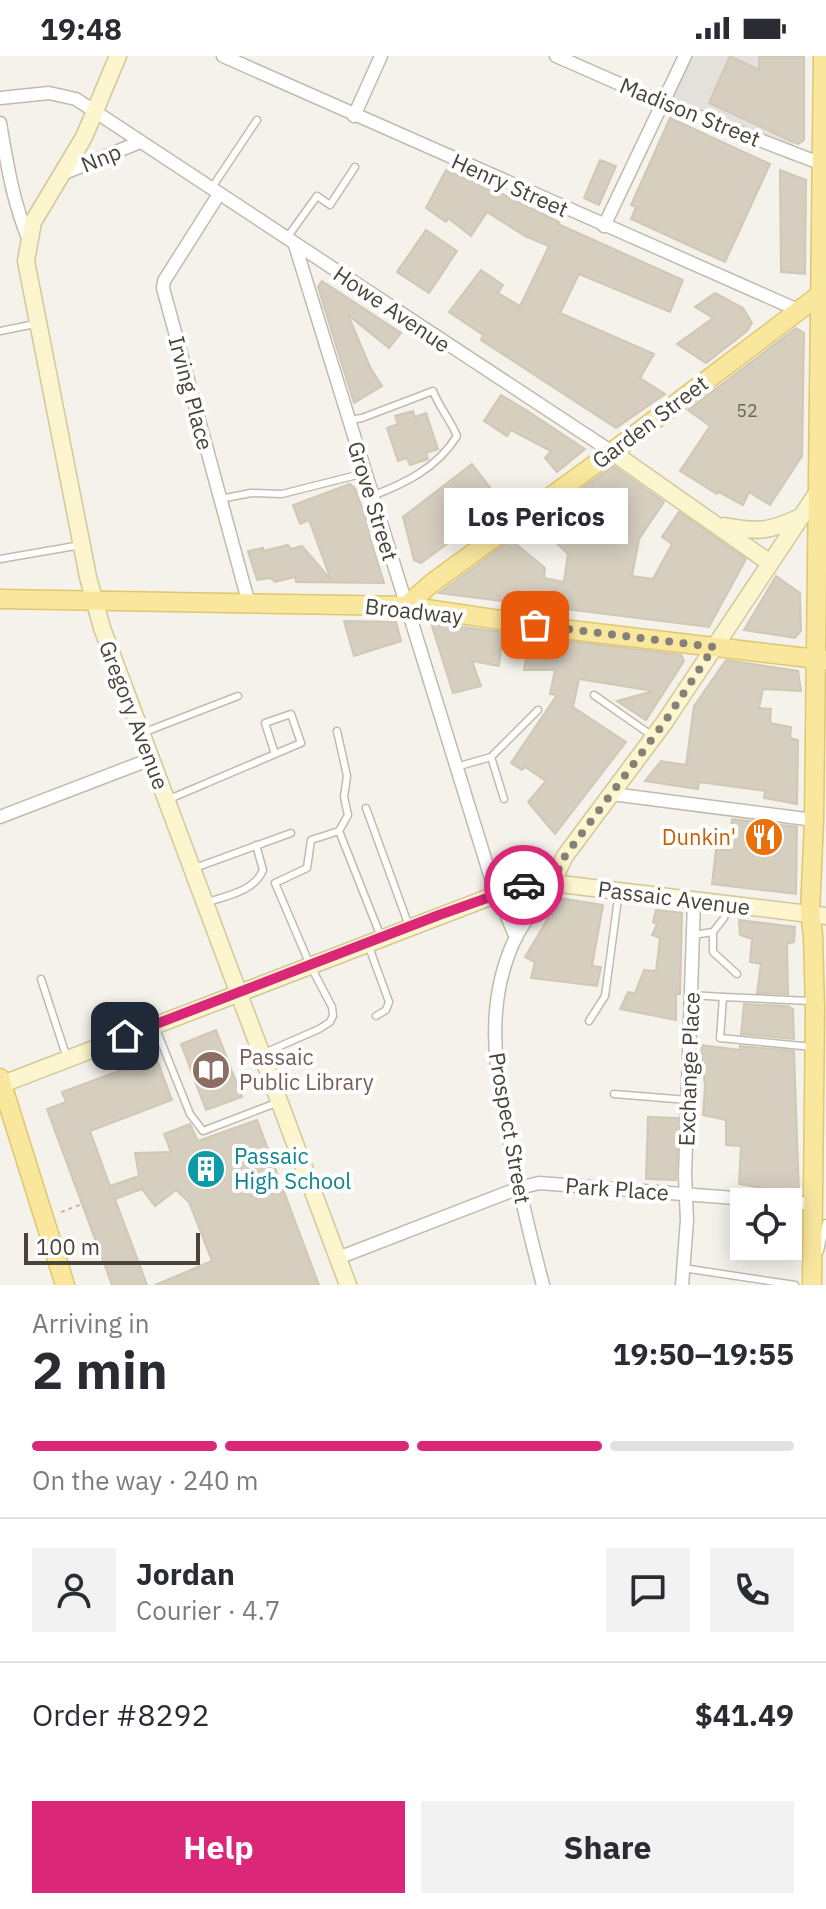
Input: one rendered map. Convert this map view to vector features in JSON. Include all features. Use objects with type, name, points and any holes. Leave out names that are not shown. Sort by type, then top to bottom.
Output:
[{"type":"main road","points":[[812,1285],[814,1001],[820,956],[819,869],[814,820],[821,702],[823,56]]},
{"type":"main road","name":"Garden Street","points":[[406,606],[432,583],[822,295]]},
{"type":"main road","name":"Broadway","points":[[0,599],[406,606],[562,629],[821,660]]},
{"type":"main road","points":[[1,1082],[65,1285]]},
{"type":"street","points":[[29,240],[33,222],[96,113],[118,56]]},
{"type":"street","name":"Henry Street","points":[[223,56],[798,310]]},
{"type":"street","points":[[354,116],[381,56]]},
{"type":"street","name":"Madison Street","points":[[556,56],[663,103],[824,164]]},
{"type":"street","points":[[604,226],[685,56]]},
{"type":"street","name":"Howe Avenue","points":[[0,98],[49,93],[76,99],[612,452],[770,563]]},
{"type":"street","name":"Gregory Avenue","points":[[0,123],[6,190],[29,240],[26,261],[81,545],[102,628],[348,1285]]},
{"type":"street","name":"Nnp","points":[[62,174],[140,142]]},
{"type":"street","name":"Irving Place","points":[[215,192],[164,281],[163,288],[249,604]]},
{"type":"street","name":"Grove Street","points":[[291,242],[456,767],[516,938]]},
{"type":"street","name":"Prospect Street","points":[[543,1285],[519,1188],[496,1069],[494,1024],[504,974],[516,938],[552,883],[565,856],[654,737],[822,487]]},
{"type":"street","points":[[719,525],[756,532],[775,529],[800,517]]},
{"type":"street","points":[[0,817],[151,759]]},
{"type":"street","points":[[612,794],[814,820]]},
{"type":"street","name":"Passaic Avenue","points":[[1,1082],[409,926],[531,883],[818,914]]},
{"type":"street","name":"Exchange Place","points":[[682,1285],[694,901]]},
{"type":"street","name":"Park Place","points":[[338,1258],[539,1183],[814,1204]]},
{"type":"lane","points":[[215,192],[257,120]]},
{"type":"lane","points":[[291,242],[317,196],[330,205],[355,167]]},
{"type":"lane","points":[[0,331],[39,324]]},
{"type":"lane","points":[[349,420],[433,391],[440,410],[452,422],[457,436],[432,464],[408,482],[372,496]]},
{"type":"lane","points":[[220,499],[251,493],[282,494],[365,473]]},
{"type":"lane","points":[[0,559],[81,545]]},
{"type":"lane","points":[[594,695],[654,737]]},
{"type":"lane","points":[[141,734],[238,696]]},
{"type":"lane","points":[[456,767],[491,757],[538,710]]},
{"type":"lane","points":[[167,800],[301,743],[291,714],[265,723],[275,754]]},
{"type":"lane","points":[[262,1054],[330,1022],[333,1016],[332,1007],[310,965],[275,883],[307,868],[311,840],[339,831],[348,815],[344,797],[347,776],[337,731]]},
{"type":"lane","points":[[491,757],[504,799]]},
{"type":"lane","points":[[366,808],[409,926]]},
{"type":"lane","points":[[339,831],[374,940],[389,1002],[386,1010],[376,1016]]},
{"type":"lane","points":[[192,869],[291,833]]},
{"type":"lane","points":[[205,903],[257,881],[263,870],[256,845]]},
{"type":"lane","points":[[589,1021],[605,996],[619,891]]},
{"type":"lane","points":[[728,904],[724,918],[713,932],[713,952],[737,974]]},
{"type":"lane","points":[[693,935],[713,932]]},
{"type":"lane","points":[[41,979],[67,1058]]},
{"type":"lane","points":[[691,995],[814,1001]]},
{"type":"lane","points":[[723,997],[720,1038],[815,1048]]},
{"type":"lane","points":[[154,1025],[190,1114],[203,1131],[280,1101]]},
{"type":"lane","points":[[614,1094],[688,1100]]},
{"type":"lane","points":[[812,1285],[826,1223]]},
{"type":"lane","points":[[683,1268],[790,1284]]},
{"type":"path","points":[[61,1212],[82,1204]]},
{"type":"shaded area","points":[[685,56],[795,56],[794,162],[662,104]]},
{"type":"building","points":[[730,56],[759,70],[759,56],[804,56],[804,140],[798,144],[709,103]]},
{"type":"building","points":[[670,118],[770,164],[725,262],[631,219],[636,207],[631,205]]},
{"type":"building","points":[[600,160],[616,166],[599,205],[584,198]]},
{"type":"building","points":[[446,170],[683,280],[670,312],[579,274],[560,313],[654,354],[640,378],[665,394],[616,428],[481,340],[483,335],[449,312],[481,270],[503,285],[498,293],[520,306],[549,246],[525,236],[487,212],[471,236],[448,218],[446,222],[426,208]]},
{"type":"building","points":[[780,170],[806,180],[805,274],[781,272]]},
{"type":"building","points":[[426,230],[457,251],[429,293],[397,272]]},
{"type":"building","points":[[322,281],[401,333],[389,348],[348,315],[370,367],[382,386],[354,403],[318,287]]},
{"type":"building","points":[[715,293],[743,308],[752,323],[747,331],[706,363],[677,344],[713,318],[695,307]]},
{"type":"building","points":[[796,328],[804,333],[802,456],[770,505],[749,492],[743,505],[719,492],[717,494],[680,471],[710,426],[688,410]]},
{"type":"building","points":[[501,395],[585,449],[557,472],[545,458],[551,451],[511,430],[507,436],[484,421]]},
{"type":"building","points":[[413,411],[415,417],[426,413],[438,449],[426,453],[428,459],[410,465],[407,458],[398,461],[387,428],[398,424],[395,416]]},
{"type":"building","points":[[472,464],[502,503],[421,563],[414,560],[403,517]]},
{"type":"building","points":[[613,466],[664,502],[639,539],[632,576],[653,579],[672,544],[662,537],[679,512],[746,559],[709,627],[439,593],[511,540],[545,568],[544,578],[564,582],[568,554],[535,523]]},
{"type":"building","points":[[350,484],[355,488],[370,530],[384,583],[296,582],[295,577],[275,582],[271,578],[257,580],[248,551],[288,545],[291,549],[302,546],[331,580],[309,520],[300,524],[293,505]]},
{"type":"building","points":[[776,576],[800,593],[801,631],[795,638],[744,630]]},
{"type":"building","points":[[344,621],[396,622],[401,641],[354,656]]},
{"type":"building","points":[[431,623],[503,632],[499,666],[472,661],[481,686],[453,693]]},
{"type":"building","points":[[530,636],[681,655],[684,661],[646,720],[617,701],[653,691],[579,679],[573,707],[626,742],[555,834],[528,802],[546,781],[525,767],[522,770],[511,763],[557,695],[550,694],[555,670],[524,670]]},
{"type":"building","points":[[726,660],[798,671],[801,691],[763,689],[759,708],[771,709],[770,723],[791,727],[790,738],[798,740],[797,804],[764,798],[765,791],[699,782],[698,789],[645,781],[661,761],[686,765],[694,706]]},
{"type":"building","points":[[732,819],[797,827],[796,894],[712,884],[716,849],[729,850]]},
{"type":"building","points":[[560,898],[603,905],[592,966],[601,967],[597,986],[531,978],[535,962],[525,957]]},
{"type":"building","points":[[656,910],[682,913],[680,994],[676,994],[676,1020],[620,1009],[628,992],[635,993],[644,970],[656,971],[660,938],[652,935],[657,924],[653,922]]},
{"type":"building","points":[[739,920],[795,927],[794,942],[787,944],[788,994],[757,993],[761,964],[750,962],[752,939],[740,935]]},
{"type":"building","points":[[744,1004],[788,1006],[793,1009],[794,1039],[741,1034]]},
{"type":"building","name":"Passaic Public Library","points":[[216,1030],[242,1097],[206,1110],[181,1044]]},
{"type":"building","points":[[701,1045],[740,1050],[740,1046],[794,1051],[799,1188],[739,1184],[741,1146],[726,1145],[726,1120],[703,1115],[705,1086]]},
{"type":"building","name":"Passaic High School","points":[[156,1057],[172,1100],[90,1131],[110,1186],[139,1176],[135,1153],[171,1152],[164,1134],[190,1124],[198,1141],[257,1120],[319,1285],[155,1285],[212,1261],[189,1202],[176,1190],[155,1206],[142,1189],[115,1199],[147,1285],[112,1285],[47,1109],[66,1102],[62,1092]]},
{"type":"building","points":[[648,1117],[678,1118],[676,1180],[646,1179]]},
{"type":"way so far","points":[[524,885],[552,883],[565,856],[664,723],[714,647],[535,625]]},
{"type":"place","name":"Los Pericos","points":[[535,625]]},
{"type":"place","name":"Dunkin'","points":[[764,837]]},
{"type":"place","name":"Passaic Public Library","points":[[211,1070]]},
{"type":"place","name":"Passaic High School","points":[[206,1169]]},
{"type":"route","points":[[125,1036],[524,885]]}]
